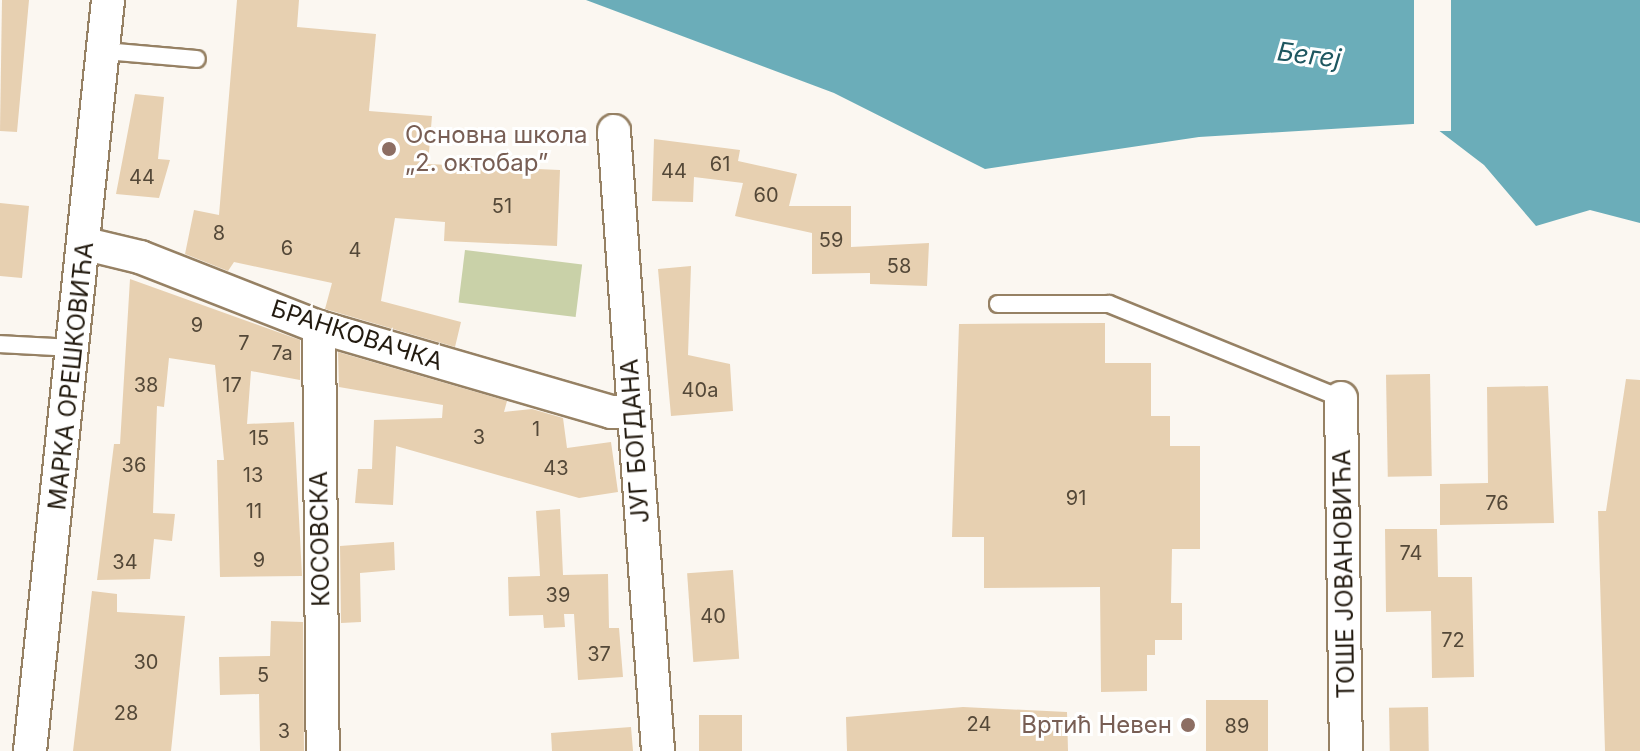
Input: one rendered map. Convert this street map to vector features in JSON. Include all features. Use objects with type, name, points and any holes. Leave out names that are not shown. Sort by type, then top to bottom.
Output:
[{"type":"street","name":"МАРКА ОРЕШКОВИЋА","points":[[30,751],[86,244],[108,0]]},
{"type":"street","name":"ЈУГ БОГДАНА","points":[[614,131],[658,751]]},
{"type":"street","name":"БРАНКОВАЧКА","points":[[86,244],[140,257],[319,327],[611,412],[633,412]]},
{"type":"street","name":"КОСОВСКА","points":[[319,327],[323,751]]},
{"type":"street","name":"ТОШЕ ЈОВАНОВИЋА","points":[[1341,398],[1346,751]]},
{"type":"lane","points":[[104,51],[197,59]]},
{"type":"lane","points":[[998,304],[1109,304],[1341,398]]},
{"type":"lane","points":[[0,344],[75,348]]},
{"type":"green space","points":[[465,250],[582,264],[576,317],[459,303]]},
{"type":"water","name":"Бегеј","points":[[586,0],[1640,0],[1640,223],[1590,210],[1536,226],[1484,165],[1429,123],[1199,137],[985,169],[834,93]]},
{"type":"pier","points":[[1414,0],[1451,0],[1451,131],[1414,131]]},
{"type":"building","points":[[2,0],[29,0],[17,132],[0,131]]},
{"type":"building","points":[[237,0],[299,0],[297,27],[376,34],[369,111],[432,116],[428,164],[560,170],[557,246],[444,241],[445,222],[395,218],[381,301],[461,322],[455,347],[325,309],[332,283],[234,262],[228,271],[185,254],[194,210],[219,215]]},
{"type":"building","points":[[135,94],[164,97],[158,159],[170,160],[159,198],[116,194]]},
{"type":"building","points":[[654,139],[740,150],[738,161],[797,174],[789,206],[851,206],[851,247],[929,243],[927,286],[870,284],[870,273],[812,274],[812,233],[735,216],[743,183],[694,177],[693,202],[652,201]]},
{"type":"building","points":[[0,203],[29,206],[22,278],[0,276]]},
{"type":"building","points":[[691,266],[688,355],[730,364],[733,411],[671,416],[658,269]]},
{"type":"building","points":[[130,279],[300,340],[300,380],[251,371],[247,424],[294,422],[302,576],[220,577],[217,460],[224,460],[215,365],[169,358],[164,407],[157,406],[153,513],[175,514],[172,541],[154,539],[150,579],[97,580],[114,444],[120,444]]},
{"type":"building","points":[[1105,323],[1105,363],[1151,363],[1151,416],[1170,416],[1170,446],[1200,446],[1200,549],[1172,549],[1171,603],[1182,603],[1182,640],[1155,640],[1155,655],[1147,655],[1147,691],[1101,692],[1100,587],[984,588],[984,537],[952,537],[959,324]]},
{"type":"building","points":[[338,352],[507,401],[504,412],[532,409],[563,418],[567,448],[611,442],[618,492],[579,498],[396,446],[393,505],[355,503],[358,469],[372,469],[374,420],[442,418],[443,405],[339,387]]},
{"type":"building","points":[[1430,374],[1432,476],[1388,477],[1386,375]]},
{"type":"building","points":[[1626,379],[1640,380],[1640,751],[1605,751],[1598,511],[1606,511]]},
{"type":"building","points":[[1548,386],[1554,523],[1440,525],[1440,484],[1488,483],[1487,387]]},
{"type":"building","points":[[560,509],[563,575],[608,574],[609,628],[619,628],[623,677],[578,680],[574,614],[564,614],[565,627],[544,628],[543,615],[509,616],[508,577],[540,576],[536,511]]},
{"type":"building","points":[[1385,529],[1437,529],[1438,577],[1472,577],[1474,677],[1432,678],[1431,611],[1386,612]]},
{"type":"building","points":[[394,542],[395,570],[360,573],[361,622],[341,623],[340,546]]},
{"type":"building","points":[[733,570],[739,659],[693,662],[687,573]]},
{"type":"building","points":[[92,591],[117,594],[117,612],[185,616],[171,751],[73,751]]},
{"type":"building","points":[[271,621],[303,622],[304,751],[260,751],[259,694],[220,695],[219,657],[270,656]]},
{"type":"building","points":[[1206,700],[1268,700],[1268,751],[1206,751]]},
{"type":"building","points":[[963,707],[1067,712],[1068,751],[847,751],[846,717]]},
{"type":"building","points":[[1428,707],[1429,751],[1390,751],[1389,708]]},
{"type":"building","points":[[699,715],[742,715],[742,751],[699,751]]},
{"type":"building","points":[[631,727],[633,751],[552,751],[551,733]]},
{"type":"place","name":"Основна школа „2. октобар”","points":[[389,149]]},
{"type":"place","name":"Вртић Невен","points":[[1188,725]]}]
